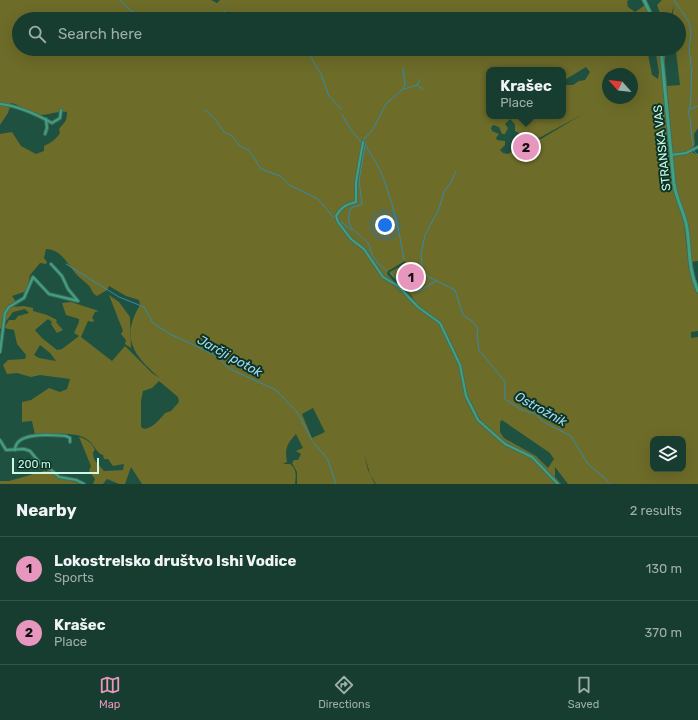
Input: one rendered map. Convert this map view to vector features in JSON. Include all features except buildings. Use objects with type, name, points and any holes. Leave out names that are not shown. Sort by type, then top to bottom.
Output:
[{"type":"street","points":[[644,0],[650,12]]},
{"type":"street","name":"STRANSKA VAS","points":[[663,56],[676,195],[686,223],[689,260],[698,291]]},
{"type":"street","points":[[0,104],[15,107],[45,118],[50,123],[55,122],[60,118],[61,110]]},
{"type":"street","points":[[45,118],[48,125],[45,134]]},
{"type":"street","points":[[363,142],[356,182],[358,199],[356,202],[346,205],[340,210],[336,216],[338,222],[351,239],[364,248],[383,276],[398,286],[418,307],[440,324],[460,365],[466,396],[478,420],[505,444],[532,457],[558,484]]},
{"type":"street","points":[[671,155],[686,153],[698,147]]},
{"type":"street","points":[[0,352],[5,313],[9,307],[24,298],[33,277],[49,294],[78,301],[68,289],[62,276],[51,264]]},
{"type":"street","points":[[15,450],[19,440],[31,436],[66,436],[70,438],[70,442]]},
{"type":"street","points":[[0,440],[6,450],[30,451],[40,463],[50,468],[59,477],[76,480],[84,484]]},
{"type":"shaded area","points":[[0,0],[211,0],[217,3],[220,0],[629,0],[627,1],[628,7],[635,12],[12,12],[12,56],[648,56],[652,75],[658,79],[659,72],[656,56],[661,56],[673,187],[684,223],[689,270],[698,294],[698,331],[691,332],[691,338],[698,337],[698,484],[568,484],[555,467],[555,477],[561,484],[559,484],[533,456],[503,441],[481,421],[465,393],[458,357],[441,322],[419,308],[411,295],[390,274],[390,272],[406,263],[405,261],[388,271],[387,274],[419,309],[440,324],[459,364],[464,393],[479,422],[504,444],[532,458],[557,484],[376,484],[370,474],[375,484],[297,484],[297,472],[292,463],[294,460],[298,460],[301,454],[296,451],[303,448],[296,434],[288,444],[286,450],[287,462],[283,464],[290,464],[294,468],[296,475],[295,484],[142,484],[131,467],[125,484],[119,484],[107,479],[103,484],[93,484],[95,479],[89,471],[91,466],[79,437],[91,443],[88,440],[83,437],[69,434],[35,435],[32,421],[22,422],[22,402],[31,400],[49,388],[60,392],[67,389],[70,379],[40,375],[31,377],[17,373],[7,374],[3,365],[8,360],[25,359],[26,355],[17,344],[14,330],[4,328],[9,320],[15,320],[18,316],[29,313],[25,309],[13,312],[4,324],[5,315],[11,307],[24,306],[33,308],[33,311],[57,320],[56,322],[63,330],[57,333],[51,324],[52,322],[48,319],[35,330],[42,338],[57,350],[62,349],[79,336],[74,333],[79,319],[66,315],[62,303],[71,302],[99,311],[95,312],[92,318],[94,320],[93,322],[88,321],[81,337],[112,361],[125,346],[152,373],[160,378],[143,362],[133,346],[131,327],[140,305],[139,300],[126,296],[109,286],[107,290],[97,296],[74,272],[61,255],[52,250],[46,249],[44,258],[47,262],[46,264],[40,263],[30,275],[27,291],[12,296],[16,302],[5,311],[2,328],[0,329],[0,134],[12,132],[21,146],[36,154],[44,151],[44,146],[53,141],[60,133],[59,129],[66,120],[67,116],[67,112],[37,115],[11,103],[8,113],[0,125]],"holes":[[[583,114],[541,139],[529,139],[527,142],[519,141],[519,151],[512,148],[511,152],[508,154],[503,153],[500,150],[505,145],[505,141],[497,140],[496,138],[499,134],[492,131],[491,128],[493,125],[499,127],[502,134],[505,134],[508,128],[505,124],[510,119],[515,124],[515,131],[527,137],[539,138]],[[40,345],[50,353],[56,361],[39,358],[34,355]],[[159,381],[178,397],[179,402],[171,411],[165,413],[153,426],[147,429],[141,427],[141,401],[143,391],[152,388]],[[313,408],[325,432],[312,438],[302,414]],[[502,420],[550,453],[554,459],[548,468],[536,456],[504,438],[500,432],[500,422]],[[91,444],[99,453],[103,455],[104,459],[108,459],[113,466],[124,464],[123,470],[104,471],[94,458],[93,452],[95,450]]]},
{"type":"shaded area","points":[[662,0],[698,0],[698,128],[694,134],[695,145],[692,147],[692,150],[676,154],[673,153],[667,86],[680,85],[676,56],[686,56],[686,12],[673,12],[674,5],[672,12],[660,12],[657,5]]},
{"type":"shaded area","points":[[645,5],[648,12],[635,12]]},
{"type":"shaded area","points":[[692,152],[698,155],[698,261],[691,262],[689,239],[676,189],[673,159],[675,156]]},
{"type":"shaded area","points":[[109,295],[119,302],[130,317],[131,348],[125,344],[126,340],[121,334],[123,331]]},
{"type":"shaded area","points":[[44,471],[51,471],[57,477],[82,484],[0,484],[0,481],[9,481]]},
{"type":"waterway","points":[[120,0],[134,12]]},
{"type":"waterway","points":[[674,0],[682,12]]},
{"type":"waterway","points":[[686,18],[691,28],[689,53],[691,58],[690,64],[692,67],[690,108],[688,113],[690,117],[693,148]]},
{"type":"waterway","points":[[310,56],[321,74],[329,96],[342,110]]},
{"type":"waterway","name":"Ostrožnik","points":[[403,68],[405,85],[403,89],[386,104],[372,131],[364,139],[380,170],[392,203],[404,260]]},
{"type":"waterway","points":[[404,89],[417,85],[420,80]]},
{"type":"waterway","points":[[417,85],[423,89]]},
{"type":"waterway","points":[[690,109],[698,106]]},
{"type":"waterway","points":[[205,110],[215,119],[224,132],[232,136],[240,146],[249,150],[261,169],[280,176],[291,186],[318,199],[334,218]]},
{"type":"waterway","points":[[342,115],[351,130],[362,143]]},
{"type":"waterway","points":[[365,146],[359,181],[362,204],[351,208],[349,220],[352,228],[368,243],[375,260],[387,271]]},
{"type":"waterway","points":[[694,151],[698,155]]},
{"type":"waterway","points":[[423,274],[421,255],[425,235],[439,209],[444,191],[450,184],[456,171]]},
{"type":"waterway","points":[[338,220],[352,230]]},
{"type":"waterway","name":"Jarčji potok","points":[[66,264],[119,297],[144,307],[153,323],[170,334],[215,355],[230,369],[276,390],[297,412],[312,440]]},
{"type":"waterway","name":"Ostrožnik","points":[[406,264],[409,267],[418,269],[429,277],[455,290],[463,315],[472,321],[478,328],[477,335],[479,350],[505,382],[505,399],[522,410],[536,414],[542,421],[571,436],[588,464],[608,481]]},
{"type":"waterway","points":[[390,273],[411,291],[419,291],[436,281]]},
{"type":"waterway","name":"Jarčji potok","points":[[313,442],[327,458],[336,484]]},
{"type":"place","name":"Krašec","points":[[526,147]]},
{"type":"place","name":"Lokostrelsko društvo Ishi Vodice","points":[[411,277]]}]
